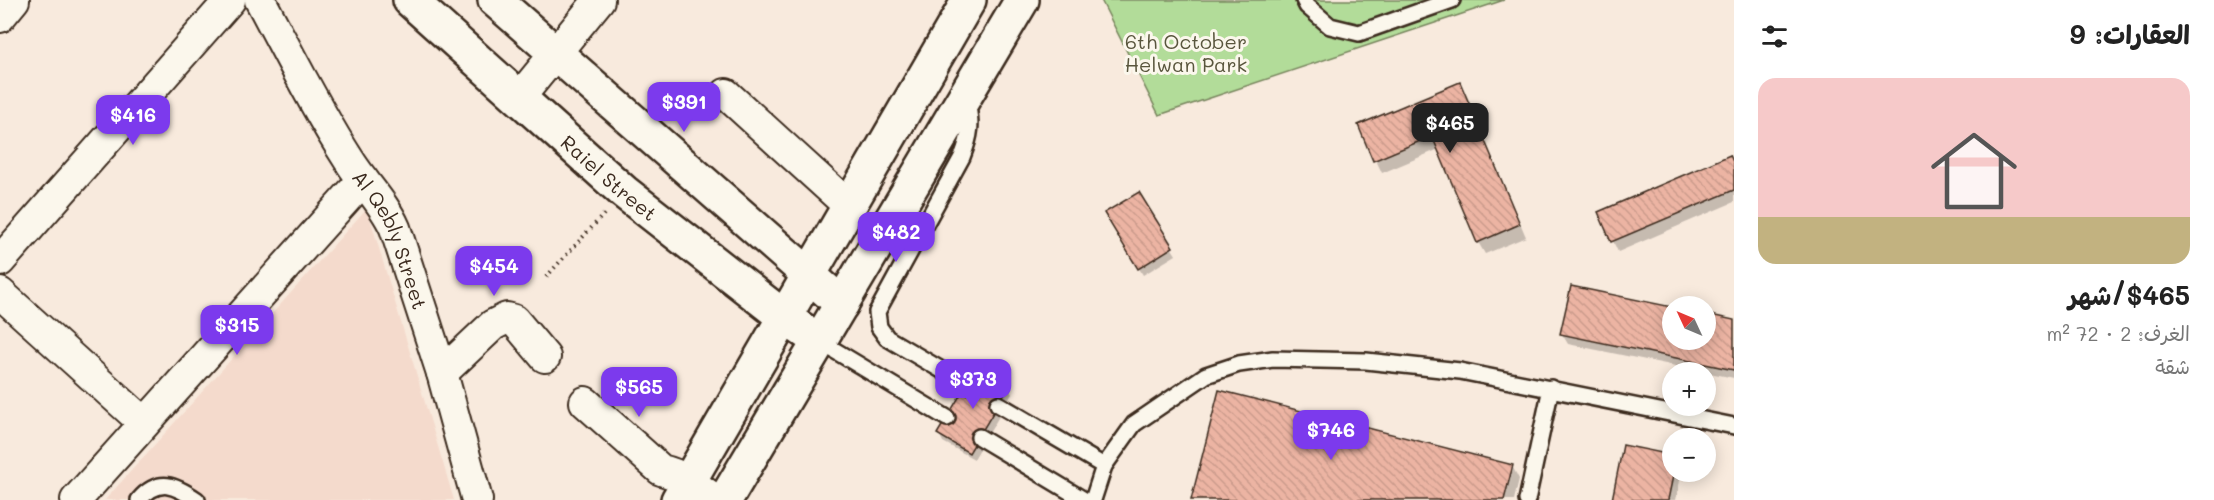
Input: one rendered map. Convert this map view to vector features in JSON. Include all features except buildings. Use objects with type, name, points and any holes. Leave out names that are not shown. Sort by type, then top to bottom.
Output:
[{"type":"main road","name":"Raiel Street","points":[[410,0],[624,192],[819,342]]},
{"type":"main road","points":[[495,0],[842,304]]},
{"type":"main road","points":[[725,500],[1022,0]]},
{"type":"main road","points":[[675,488],[784,316],[965,2]]},
{"type":"street","points":[[0,17],[14,0]]},
{"type":"street","points":[[5,244],[230,0]]},
{"type":"street","name":"Al Qebly Street","points":[[260,0],[331,131],[363,180],[389,214],[442,373],[477,500]]},
{"type":"street","points":[[519,98],[599,0]]},
{"type":"street","points":[[726,94],[849,206]]},
{"type":"street","points":[[76,500],[363,180]]},
{"type":"street","points":[[0,293],[144,423]]},
{"type":"street","points":[[442,373],[493,325],[507,318],[514,320],[545,357]]},
{"type":"street","points":[[585,402],[675,488],[715,500]]},
{"type":"lane","points":[[1305,0],[1307,6],[1330,26],[1359,33],[1452,0]]},
{"type":"lane","points":[[965,96],[971,117],[970,137],[962,157],[877,312],[879,327],[887,338],[966,385]]},
{"type":"lane","points":[[819,342],[948,418]]},
{"type":"lane","points":[[1093,500],[1104,466],[1134,424],[1206,375],[1239,364],[1273,359],[1366,361],[1460,371],[1734,426]]},
{"type":"lane","points":[[1527,500],[1551,388]]},
{"type":"lane","points":[[998,404],[1104,466]]},
{"type":"lane","points":[[979,437],[1084,500]]},
{"type":"lane","points":[[139,500],[147,491],[159,486],[172,486],[196,500]]},
{"type":"path","points":[[546,277],[624,192]]},
{"type":"shaded area","points":[[367,208],[454,500],[105,500]]},
{"type":"green space","name":"6th October Helwan Park","points":[[1101,0],[1504,0],[1159,115]]}]
